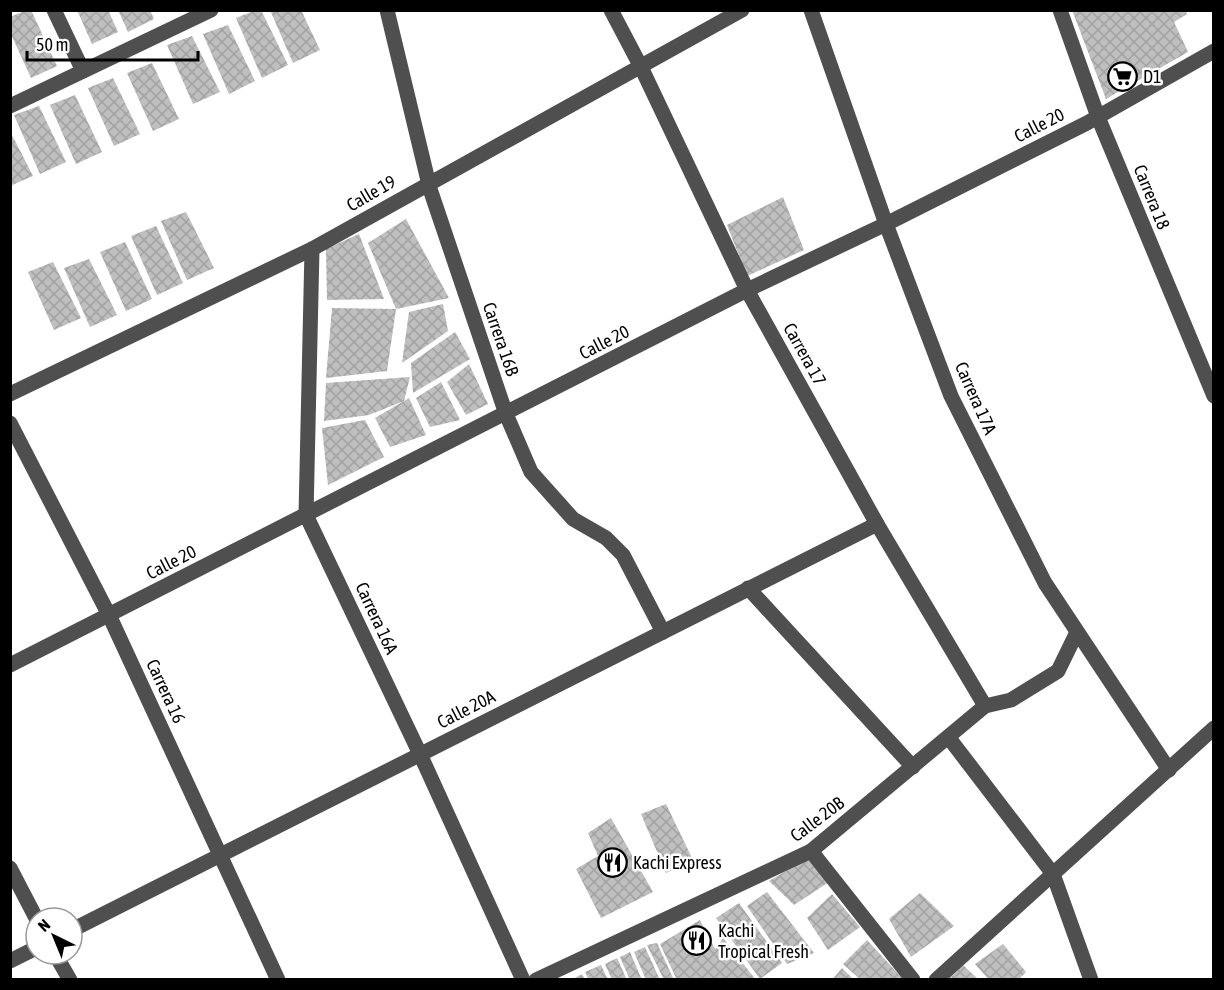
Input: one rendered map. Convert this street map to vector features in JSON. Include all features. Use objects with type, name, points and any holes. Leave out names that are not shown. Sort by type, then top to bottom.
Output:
[{"type":"street","points":[[54,10],[83,71]]},
{"type":"street","points":[[10,106],[211,10]]},
{"type":"street","name":"Carrera 16B","points":[[387,10],[429,183],[506,414],[531,472],[573,519],[606,538],[623,555],[663,632]]},
{"type":"street","name":"Carrera 17","points":[[611,10],[641,67],[747,290],[877,524],[985,706]]},
{"type":"street","name":"Calle 19","points":[[10,394],[312,249],[742,10]]},
{"type":"street","name":"Carrera 17A","points":[[811,10],[886,225],[951,396],[1045,584],[1169,770]]},
{"type":"street","name":"Carrera 18","points":[[1060,10],[1098,117],[1214,396]]},
{"type":"street","name":"Calle 20","points":[[10,665],[747,290],[886,225],[1098,117],[1214,51]]},
{"type":"street","name":"Carrera 16A","points":[[312,249],[306,515],[420,754],[523,980]]},
{"type":"street","name":"Carrera 16","points":[[10,423],[110,615],[278,980]]},
{"type":"street","name":"Calle 20A","points":[[84,924],[877,524]]},
{"type":"street","points":[[748,588],[913,767]]},
{"type":"street","name":"Calle 20B","points":[[536,980],[811,852],[985,706],[1011,700],[1058,671],[1077,632]]},
{"type":"street","points":[[936,980],[1214,728]]},
{"type":"street","points":[[949,738],[1053,874],[1091,980]]},
{"type":"street","points":[[811,852],[913,980]]},
{"type":"street","points":[[10,868],[30,906]]},
{"type":"street","points":[[10,961],[24,954]]},
{"type":"street","points":[[62,966],[70,980]]},
{"type":"building","points":[[31,10],[57,66],[31,78],[10,32],[10,17]]},
{"type":"building","points":[[77,10],[108,10],[118,32],[92,44]]},
{"type":"building","points":[[118,10],[150,10],[154,19],[128,32]]},
{"type":"building","points":[[261,10],[288,65],[262,78],[236,18]]},
{"type":"building","points":[[270,10],[301,10],[320,50],[293,63]]},
{"type":"building","name":"D1","points":[[1072,10],[1185,10],[1187,14],[1174,22],[1188,52],[1106,99]]},
{"type":"building","points":[[228,25],[255,81],[229,94],[203,34]]},
{"type":"building","points":[[192,36],[220,92],[193,104],[167,45]]},
{"type":"building","points":[[152,63],[179,119],[153,131],[127,73]]},
{"type":"building","points":[[113,78],[140,134],[114,146],[88,88]]},
{"type":"building","points":[[75,95],[102,152],[76,164],[50,105]]},
{"type":"building","points":[[39,106],[66,162],[40,174],[14,115]]},
{"type":"building","points":[[10,131],[33,176],[10,186]]},
{"type":"building","points":[[783,197],[804,250],[747,276],[727,225]]},
{"type":"building","points":[[186,212],[214,268],[187,280],[161,221]]},
{"type":"building","points":[[406,219],[449,298],[396,309],[368,243]]},
{"type":"building","points":[[156,226],[183,283],[157,295],[131,236]]},
{"type":"building","points":[[359,234],[384,299],[327,300],[326,249]]},
{"type":"building","points":[[125,242],[152,299],[126,311],[100,252]]},
{"type":"building","points":[[89,259],[117,315],[90,327],[64,268]]},
{"type":"building","points":[[53,262],[81,318],[54,330],[28,272]]},
{"type":"building","points":[[443,304],[448,331],[402,363],[409,312]]},
{"type":"building","points":[[332,308],[396,309],[387,371],[326,378]]},
{"type":"building","points":[[455,332],[470,359],[413,393],[411,363]]},
{"type":"building","points":[[469,364],[488,404],[466,415],[447,382]]},
{"type":"building","points":[[410,377],[404,401],[369,415],[324,421],[326,383]]},
{"type":"building","points":[[441,382],[460,420],[430,427],[416,398]]},
{"type":"building","points":[[409,398],[426,435],[390,447],[375,418]]},
{"type":"building","points":[[365,420],[384,457],[328,485],[322,428]]},
{"type":"building","points":[[666,804],[693,860],[666,873],[641,814]]},
{"type":"building","name":"Kachi Express","points":[[611,818],[653,892],[601,918],[576,869],[598,856],[588,833]]},
{"type":"building","points":[[808,858],[829,882],[794,905],[769,881]]},
{"type":"building","points":[[767,892],[814,953],[787,964],[747,906]]},
{"type":"building","points":[[920,893],[954,926],[911,957],[889,919]]},
{"type":"building","points":[[832,894],[860,927],[828,950],[807,918]]},
{"type":"building","points":[[739,903],[782,963],[760,979],[716,918]]},
{"type":"building","points":[[700,920],[715,949],[723,938],[756,980],[677,980],[660,944]]},
{"type":"building","points":[[867,940],[904,980],[861,980],[843,964]]},
{"type":"building","points":[[657,943],[674,980],[664,980],[647,945]]},
{"type":"building","points":[[1003,944],[1026,972],[1018,980],[989,980],[975,964]]},
{"type":"building","points":[[645,947],[660,980],[646,980],[634,952]]},
{"type":"building","points":[[630,952],[642,980],[630,980],[620,957]]},
{"type":"building","points":[[617,958],[627,980],[612,980],[605,964]]},
{"type":"building","points":[[601,965],[608,980],[589,980],[585,972]]},
{"type":"building","points":[[963,965],[979,980],[948,980]]},
{"type":"building","points":[[842,968],[854,980],[832,980]]},
{"type":"building","points":[[582,974],[585,980],[571,980]]},
{"type":"place","name":"D1","points":[[1122,76]]},
{"type":"place","name":"Kachi Express","points":[[612,862]]},
{"type":"place","name":"Kachi Tropical Fresh","points":[[697,940]]}]
